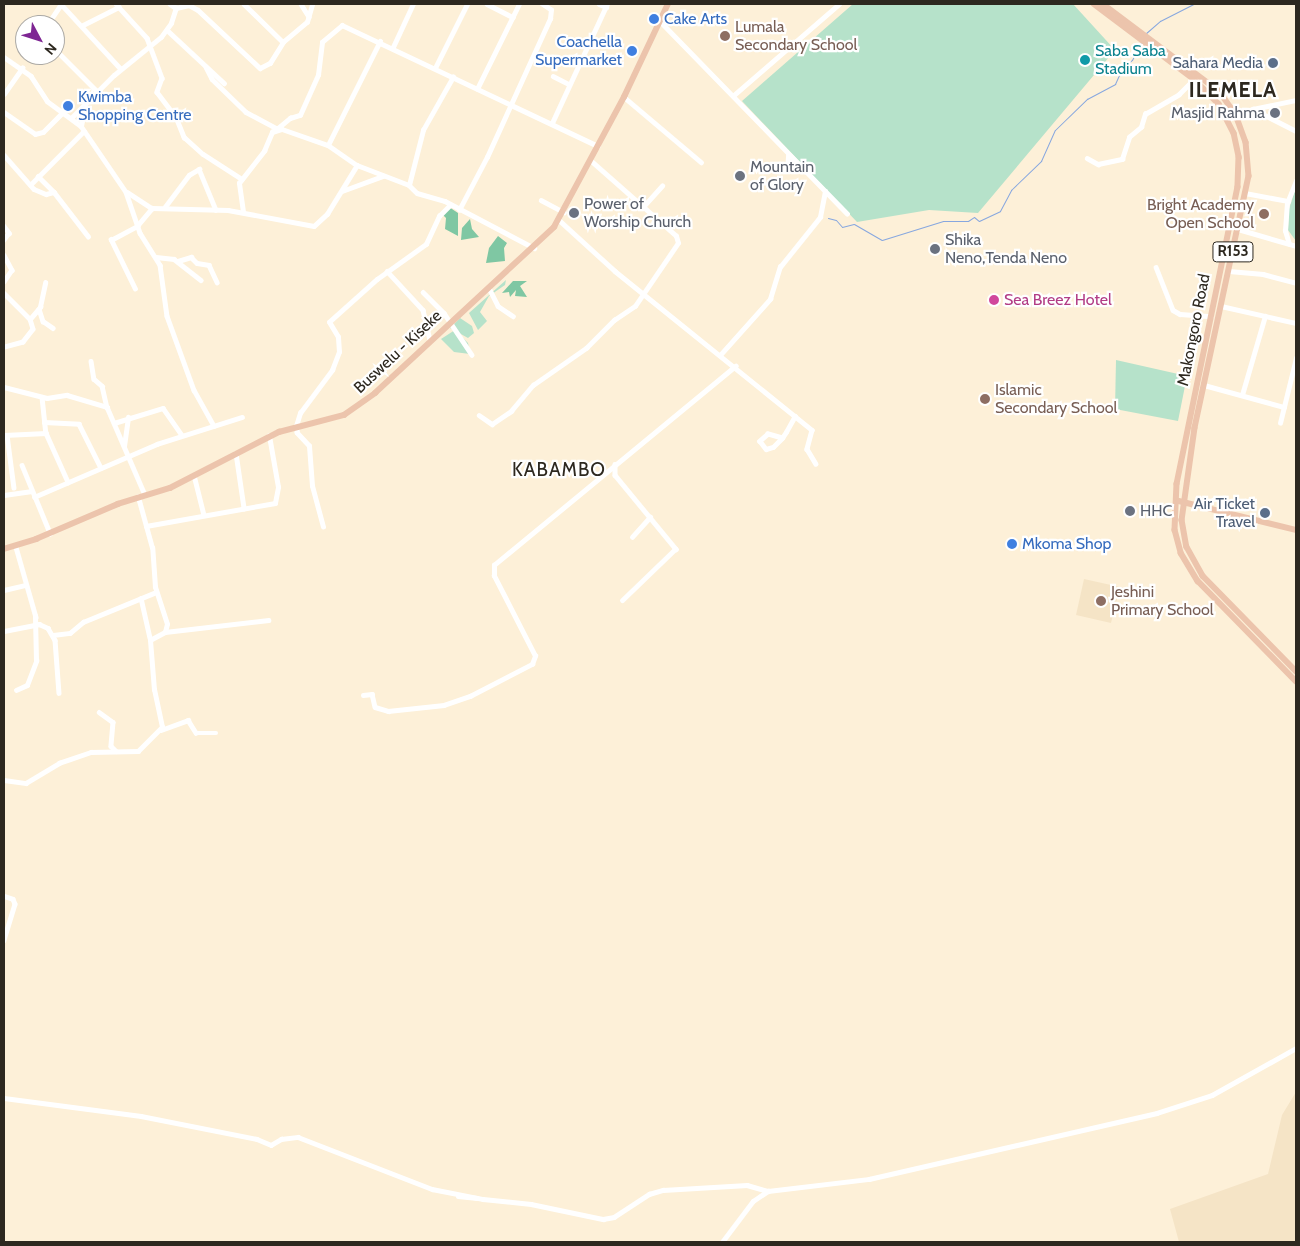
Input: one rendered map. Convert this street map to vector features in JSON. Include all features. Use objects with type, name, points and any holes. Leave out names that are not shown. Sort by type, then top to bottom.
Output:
[{"type":"main road","name":"Buswelu - Kiseke","points":[[4,549],[16,547],[194,475],[269,436],[296,426],[337,417],[354,410],[534,248],[559,220],[624,96],[668,4]]},
{"type":"main road","name":"Makongoro Road","points":[[1094,4],[1212,85],[1236,115],[1248,150],[1246,193],[1204,385],[1182,502],[1182,520],[1187,547],[1203,576],[1296,671]]},
{"type":"main road","name":"Makongoro Road","points":[[1103,4],[1132,31]]},
{"type":"main road","name":"Makongoro Road","points":[[1148,42],[1194,79],[1229,119],[1238,149],[1238,187],[1174,501],[1177,540],[1194,576],[1296,681]]},
{"type":"main road","points":[[1174,501],[1296,530]]},
{"type":"street","points":[[54,15],[61,4],[83,25],[121,69]]},
{"type":"street","points":[[170,4],[176,8],[189,5],[198,10],[260,68],[270,63],[283,42],[306,25],[312,4]]},
{"type":"street","points":[[244,4],[283,42]]},
{"type":"street","points":[[301,4],[309,18]]},
{"type":"street","points":[[392,48],[413,4]]},
{"type":"street","points":[[435,68],[467,4]]},
{"type":"street","points":[[487,4],[514,17]]},
{"type":"street","points":[[477,89],[519,4]]},
{"type":"street","points":[[459,210],[511,105],[550,20],[551,10],[542,4]]},
{"type":"street","points":[[552,123],[607,5],[599,4]]},
{"type":"street","points":[[734,95],[839,4]]},
{"type":"street","points":[[83,25],[117,5],[146,36],[162,78],[157,94],[176,117],[184,136],[203,154],[242,179]]},
{"type":"street","points":[[72,117],[86,106],[121,69],[167,30],[176,8]]},
{"type":"street","points":[[661,22],[734,95],[788,155],[847,213]]},
{"type":"street","points":[[243,212],[238,186],[264,151],[272,132],[290,118],[300,115],[318,73],[320,46],[335,28],[346,26],[598,146]]},
{"type":"street","points":[[167,30],[224,83]]},
{"type":"street","points":[[328,145],[380,42]]},
{"type":"street","points":[[4,57],[22,68],[36,80],[47,101],[72,117],[126,192],[137,226],[156,256],[162,272],[164,305],[194,390],[214,426]]},
{"type":"street","points":[[65,59],[98,92]]},
{"type":"street","points":[[206,67],[212,79],[250,115],[278,128],[328,145],[358,165],[409,185],[417,193],[450,205],[534,248]]},
{"type":"street","points":[[4,94],[22,68]]},
{"type":"street","points":[[553,76],[569,84]]},
{"type":"street","points":[[409,185],[423,130],[453,77]]},
{"type":"street","points":[[1087,158],[1098,164],[1122,159],[1129,137],[1142,127],[1145,114],[1179,94],[1194,79]]},
{"type":"street","points":[[624,96],[701,162]]},
{"type":"street","points":[[1229,119],[1253,109],[1296,100]]},
{"type":"street","points":[[30,185],[82,129],[86,106]]},
{"type":"street","points":[[1253,109],[1296,131]]},
{"type":"street","points":[[4,112],[35,134],[43,132],[64,112]]},
{"type":"street","points":[[4,155],[30,185],[46,194],[54,192]]},
{"type":"street","points":[[787,171],[788,155]]},
{"type":"street","points":[[479,415],[490,424],[511,411],[530,387],[586,348],[614,320],[635,306],[678,240],[591,161]]},
{"type":"street","points":[[126,192],[152,208],[243,212],[314,226],[342,191],[358,165]]},
{"type":"street","points":[[164,208],[189,175],[199,169],[216,210]]},
{"type":"street","points":[[38,176],[54,192],[88,236]]},
{"type":"street","points":[[342,191],[383,176]]},
{"type":"street","points":[[1290,244],[1285,231],[1288,201],[1296,182]]},
{"type":"street","points":[[642,208],[662,186]]},
{"type":"street","points":[[722,354],[770,298],[780,267],[820,216],[826,202],[825,191]]},
{"type":"street","points":[[1246,193],[1288,201]]},
{"type":"street","points":[[541,200],[564,212]]},
{"type":"street","points":[[323,527],[312,486],[309,446],[297,434],[296,426],[300,413],[332,370],[339,352],[338,337],[329,322],[387,271],[426,244],[439,216],[450,205]]},
{"type":"street","points":[[135,289],[111,242],[113,238],[137,226],[152,208]]},
{"type":"street","points":[[559,220],[615,271],[722,354],[813,432],[807,448],[816,464]]},
{"type":"street","points":[[4,226],[9,233],[4,240]]},
{"type":"street","points":[[1238,229],[1296,246]]},
{"type":"street","points":[[4,255],[12,270],[4,282]]},
{"type":"street","points":[[156,256],[178,261],[202,280]]},
{"type":"street","points":[[178,261],[193,257],[197,262],[209,265],[217,282]]},
{"type":"street","points":[[1156,267],[1173,310],[1180,314],[1211,316]]},
{"type":"street","points":[[387,271],[423,310],[430,341]]},
{"type":"street","points":[[1229,271],[1269,275],[1296,283]]},
{"type":"street","points":[[30,318],[39,309],[45,283]]},
{"type":"street","points":[[489,288],[498,306],[513,316]]},
{"type":"street","points":[[423,292],[450,322],[472,355]]},
{"type":"street","points":[[4,293],[30,318],[33,329],[30,336],[23,342],[4,347]]},
{"type":"street","points":[[1221,306],[1296,323]]},
{"type":"street","points":[[39,309],[45,323],[53,328]]},
{"type":"street","points":[[1242,395],[1265,316]]},
{"type":"street","points":[[1280,423],[1296,358]]},
{"type":"street","points":[[91,361],[93,378],[102,386],[107,407],[128,456],[141,496],[152,548],[156,592],[165,614],[165,632]]},
{"type":"street","points":[[363,695],[372,694],[375,707],[388,710],[444,704],[470,696],[532,664],[535,656],[494,576],[494,565],[735,366]]},
{"type":"street","points":[[1204,385],[1284,407]]},
{"type":"street","points":[[4,387],[42,397],[67,395],[107,407]]},
{"type":"street","points":[[42,397],[46,433],[68,482]]},
{"type":"street","points":[[114,423],[128,417],[165,409],[182,435]]},
{"type":"street","points":[[782,438],[768,434],[760,441],[769,450],[782,438],[795,416]]},
{"type":"street","points":[[124,446],[128,417]]},
{"type":"street","points":[[34,498],[128,456],[182,435],[242,417]]},
{"type":"street","points":[[44,422],[79,424],[101,468]]},
{"type":"street","points":[[14,488],[5,435],[46,433]]},
{"type":"street","points":[[146,526],[270,505],[278,498],[269,436]]},
{"type":"street","points":[[236,453],[244,508]]},
{"type":"street","points":[[615,464],[615,475],[672,542],[676,552],[623,600]]},
{"type":"street","points":[[22,465],[50,533]]},
{"type":"street","points":[[194,475],[204,515]]},
{"type":"street","points":[[4,495],[32,491]]},
{"type":"street","points":[[632,537],[650,517]]},
{"type":"street","points":[[16,547],[36,624],[36,661],[29,682],[16,690]]},
{"type":"street","points":[[4,590],[25,585]]},
{"type":"street","points":[[53,635],[70,632],[83,622],[156,592]]},
{"type":"street","points":[[141,598],[150,638],[154,690],[163,720],[161,730]]},
{"type":"street","points":[[150,638],[165,632],[268,620]]},
{"type":"street","points":[[4,631],[36,624],[48,628],[53,635],[59,693]]},
{"type":"street","points":[[99,712],[113,722],[111,746],[117,752]]},
{"type":"street","points":[[4,780],[26,783],[59,763],[85,753],[138,751],[161,730],[188,720],[196,733],[216,734]]},
{"type":"street","points":[[4,896],[13,899],[14,904],[4,940]]},
{"type":"street","points":[[4,1098],[141,1116],[257,1139],[270,1145],[281,1139],[298,1137],[447,1192],[531,1204],[603,1219],[614,1217],[649,1194],[663,1190],[747,1185],[768,1191],[870,1179],[1157,1113],[1212,1094],[1296,1048]]},
{"type":"street","points":[[722,1242],[754,1201],[768,1191]]},
{"type":"shaded area","points":[[1084,579],[1120,587],[1111,623],[1076,615]]},
{"type":"shaded area","points":[[1296,1092],[1296,1242],[1179,1242],[1170,1209],[1268,1174],[1282,1115]]},
{"type":"green space","points":[[853,4],[1073,4],[1115,50],[978,213],[929,210],[857,222],[742,101]]},
{"type":"green space","points":[[1296,187],[1296,241],[1288,230],[1289,209]]},
{"type":"green space","points":[[449,207],[458,213],[458,236],[445,229],[446,218],[442,214]]},
{"type":"green space","points":[[470,219],[472,229],[479,237],[461,240],[462,228]]},
{"type":"green space","points":[[498,236],[507,243],[504,248],[505,261],[486,263],[489,248]]},
{"type":"green space","points":[[506,280],[505,285],[489,296],[480,312],[487,321],[478,330],[469,313]]},
{"type":"green space","points":[[513,281],[527,281],[520,286],[527,297],[515,296],[516,290],[510,297],[509,292],[502,293]]},
{"type":"green space","points":[[460,318],[472,326],[474,333],[468,338],[450,328]]},
{"type":"green space","points":[[455,330],[468,343],[470,354],[454,352],[441,339]]},
{"type":"green space","points":[[1116,360],[1187,376],[1178,421],[1115,409]]},
{"type":"waterway","points":[[1145,34],[1160,21],[1193,4]]},
{"type":"waterway","points":[[828,218],[836,220],[842,227],[854,224],[882,240],[943,221],[968,221],[974,217],[979,221],[1000,211],[1011,190],[1041,161],[1055,130],[1087,99],[1115,84],[1122,68],[1132,60],[1141,42]]},
{"type":"place","name":"Cake Arts","points":[[654,19]]},
{"type":"place","name":"Lumala Secondary School","points":[[725,36]]},
{"type":"place","name":"Coachella Supermarket","points":[[632,51]]},
{"type":"place","name":"Saba Saba Stadium","points":[[1085,60]]},
{"type":"place","name":"Sahara Media","points":[[1273,63]]},
{"type":"place","name":"Kwimba Shopping Centre","points":[[68,106]]},
{"type":"place","name":"Masjid Rahma","points":[[1275,113]]},
{"type":"place","name":"Mountain of Glory","points":[[740,176]]},
{"type":"place","name":"Power of Worship Church","points":[[574,213]]},
{"type":"place","name":"Bright Academy Open School","points":[[1264,214]]},
{"type":"place","name":"Shika Neno,Tenda Neno","points":[[935,249]]},
{"type":"place","name":"Sea Breez Hotel","points":[[994,300]]},
{"type":"place","name":"Islamic Secondary School","points":[[985,399]]},
{"type":"place","name":"HHC","points":[[1130,511]]},
{"type":"place","name":"Air Ticket Travel","points":[[1265,513]]},
{"type":"place","name":"Mkoma Shop","points":[[1012,544]]},
{"type":"place","name":"Jeshini Primary School","points":[[1101,601]]},
{"type":"district","name":"ILEMELA","points":[[1233,90]]},
{"type":"district","name":"KABAMBO","points":[[559,470]]}]
